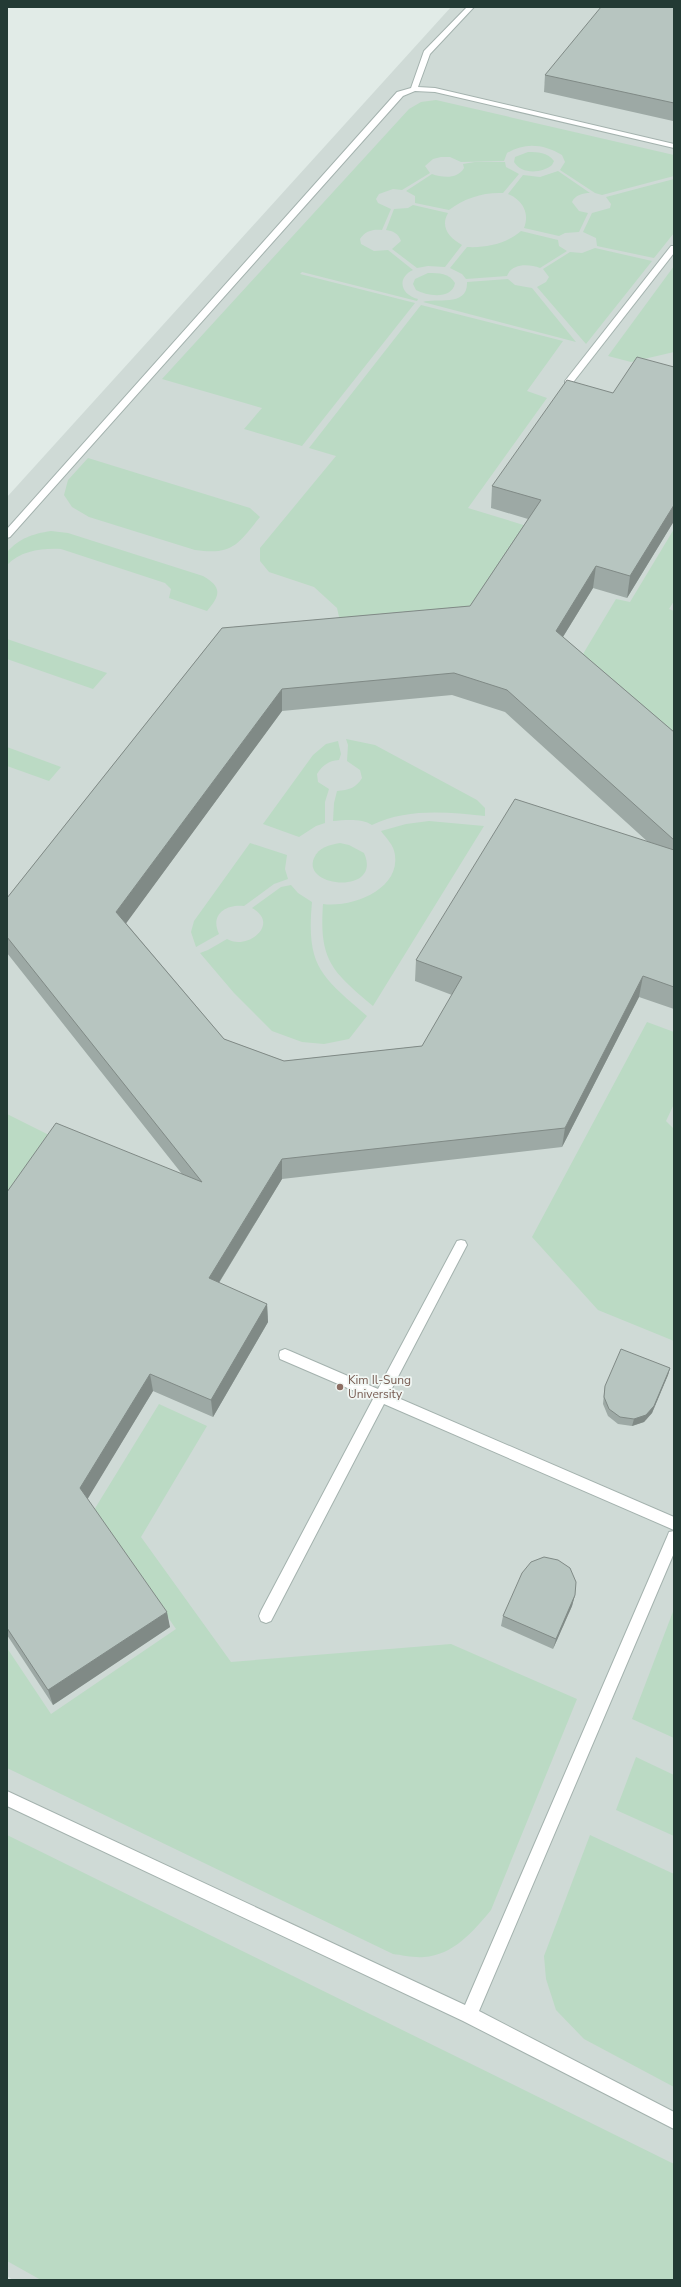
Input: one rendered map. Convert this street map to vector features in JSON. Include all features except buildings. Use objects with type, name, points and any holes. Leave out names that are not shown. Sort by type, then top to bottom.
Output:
[{"type":"lane","points":[[414,89],[427,53],[471,7]]},
{"type":"lane","points":[[7,535],[400,94],[414,89],[436,90],[674,146]]},
{"type":"lane","points":[[568,383],[674,248]]},
{"type":"lane","points":[[266,1616],[460,1245]]},
{"type":"lane","points":[[285,1355],[674,1524]]},
{"type":"lane","points":[[469,2015],[674,1537]]},
{"type":"lane","points":[[7,1798],[469,2015],[674,2121]]},
{"type":"shaded area","name":"Kim Il-Sung University","points":[[451,7],[674,7],[674,2280],[13,2280],[7,2276],[7,497]]},
{"type":"green space","points":[[436,100],[674,155],[674,176],[602,195],[595,193],[560,170],[565,162],[562,155],[548,148],[528,146],[514,149],[507,153],[504,161],[461,162],[450,157],[433,159],[425,166],[430,173],[402,190],[393,189],[379,194],[376,199],[378,203],[391,209],[382,230],[372,230],[367,232],[360,239],[361,244],[374,251],[388,250],[413,270],[404,277],[403,286],[404,290],[408,294],[418,299],[417,301],[302,272],[300,274],[415,303],[302,446],[244,429],[262,408],[162,379],[409,109],[421,102]]},
{"type":"green space","points":[[528,152],[539,152],[545,154],[554,161],[552,165],[543,170],[527,171],[522,169],[514,162],[515,157]]},
{"type":"green space","points":[[475,162],[505,162],[506,167],[519,174],[503,193],[474,197],[461,202],[449,210],[415,203],[415,196],[406,191],[432,174],[445,177],[454,176],[461,172],[464,168],[463,164]]},
{"type":"green space","points":[[558,171],[590,193],[580,195],[572,202],[579,211],[588,213],[579,232],[565,233],[559,236],[524,228],[526,223],[526,213],[524,208],[518,200],[508,194],[523,175],[540,177]]},
{"type":"green space","points":[[674,179],[674,233],[654,258],[597,246],[596,238],[583,232],[592,213],[610,208],[611,204],[606,197]]},
{"type":"green space","points":[[413,205],[448,213],[445,223],[447,232],[453,239],[462,245],[445,267],[428,266],[417,268],[392,249],[401,241],[395,233],[386,230],[394,209],[408,208]]},
{"type":"green space","points":[[521,231],[558,240],[559,246],[567,251],[540,268],[526,265],[521,266],[513,269],[507,276],[466,279],[462,274],[450,268],[467,247],[481,247],[496,244],[509,239]]},
{"type":"green space","points":[[595,248],[652,261],[586,344],[537,287],[546,282],[549,277],[543,269],[570,252],[582,253]]},
{"type":"green space","points":[[674,266],[674,352],[631,362],[608,356]]},
{"type":"green space","points":[[428,273],[447,275],[455,283],[453,288],[449,292],[438,295],[426,294],[416,290],[413,284],[415,279]]},
{"type":"green space","points":[[508,279],[515,285],[532,288],[576,342],[423,302],[457,298],[466,290],[467,282]]},
{"type":"green space","points":[[421,305],[563,341],[527,391],[547,398],[468,508],[530,527],[461,628],[343,634],[337,608],[314,587],[269,572],[260,561],[260,548],[336,456],[309,448]]},
{"type":"green space","points":[[88,458],[250,508],[260,517],[245,535],[233,546],[218,551],[208,551],[195,550],[89,517],[72,507],[64,495],[68,480]]},
{"type":"green space","points":[[674,529],[674,601],[669,609],[674,611],[674,731],[663,737],[577,664],[616,599],[630,602]]},
{"type":"green space","points":[[51,531],[68,533],[203,576],[214,584],[217,596],[207,611],[169,598],[171,589],[165,583],[61,549],[32,551],[18,556],[7,565],[7,552],[17,543],[32,535]]},
{"type":"green space","points":[[7,639],[107,673],[93,689],[7,659]]},
{"type":"green space","points":[[346,739],[375,745],[477,800],[485,808],[485,816],[456,813],[413,814],[399,816],[372,825],[358,820],[333,821],[334,803],[337,791],[352,788],[362,778],[360,770],[347,761],[348,745]]},
{"type":"green space","points":[[338,741],[341,754],[339,760],[326,764],[317,774],[318,782],[329,789],[325,802],[325,823],[316,826],[299,837],[263,824],[313,755],[326,744]]},
{"type":"green space","points":[[7,747],[61,767],[49,781],[7,766]]},
{"type":"green space","points":[[429,821],[484,826],[373,1006],[347,983],[331,963],[326,952],[323,939],[323,904],[347,903],[371,894],[382,887],[390,878],[394,867],[395,855],[391,845],[381,831],[406,824]]},
{"type":"green space","points":[[250,843],[287,855],[285,869],[288,879],[274,884],[244,906],[225,909],[218,916],[216,921],[219,934],[196,947],[191,932],[194,921]]},
{"type":"green space","points":[[340,843],[349,845],[364,853],[367,867],[362,876],[353,881],[329,881],[319,876],[313,868],[314,858],[319,851],[328,846]]},
{"type":"green space","points":[[291,885],[298,893],[312,902],[312,942],[315,956],[320,968],[338,990],[367,1016],[349,1039],[324,1044],[302,1042],[272,1031],[234,993],[200,953],[227,939],[235,942],[243,941],[251,939],[258,934],[262,928],[263,921],[260,914],[252,908],[281,887]]},
{"type":"green space","points":[[647,1022],[674,1032],[674,1104],[666,1121],[674,1129],[674,1341],[598,1310],[532,1237]]},
{"type":"green space","points":[[7,1114],[55,1138],[7,1206]]},
{"type":"green space","points":[[159,1404],[207,1426],[141,1537],[231,1662],[451,1644],[577,1699],[491,1910],[470,1934],[462,1941],[444,1952],[424,1957],[393,1954],[7,1768],[7,1648],[51,1714],[176,1629],[94,1510]]},
{"type":"green space","points":[[674,1609],[674,1738],[632,1719]]},
{"type":"green space","points":[[636,1757],[674,1775],[674,1836],[616,1810]]},
{"type":"green space","points":[[7,1835],[674,2164],[674,2280],[41,2280],[7,2261]]},
{"type":"green space","points":[[590,1835],[674,1874],[674,2087],[584,2039],[556,2010],[546,1979],[544,1956]]},
{"type":"place","name":"Kim Il-Sung University","points":[[340,1387]]}]
